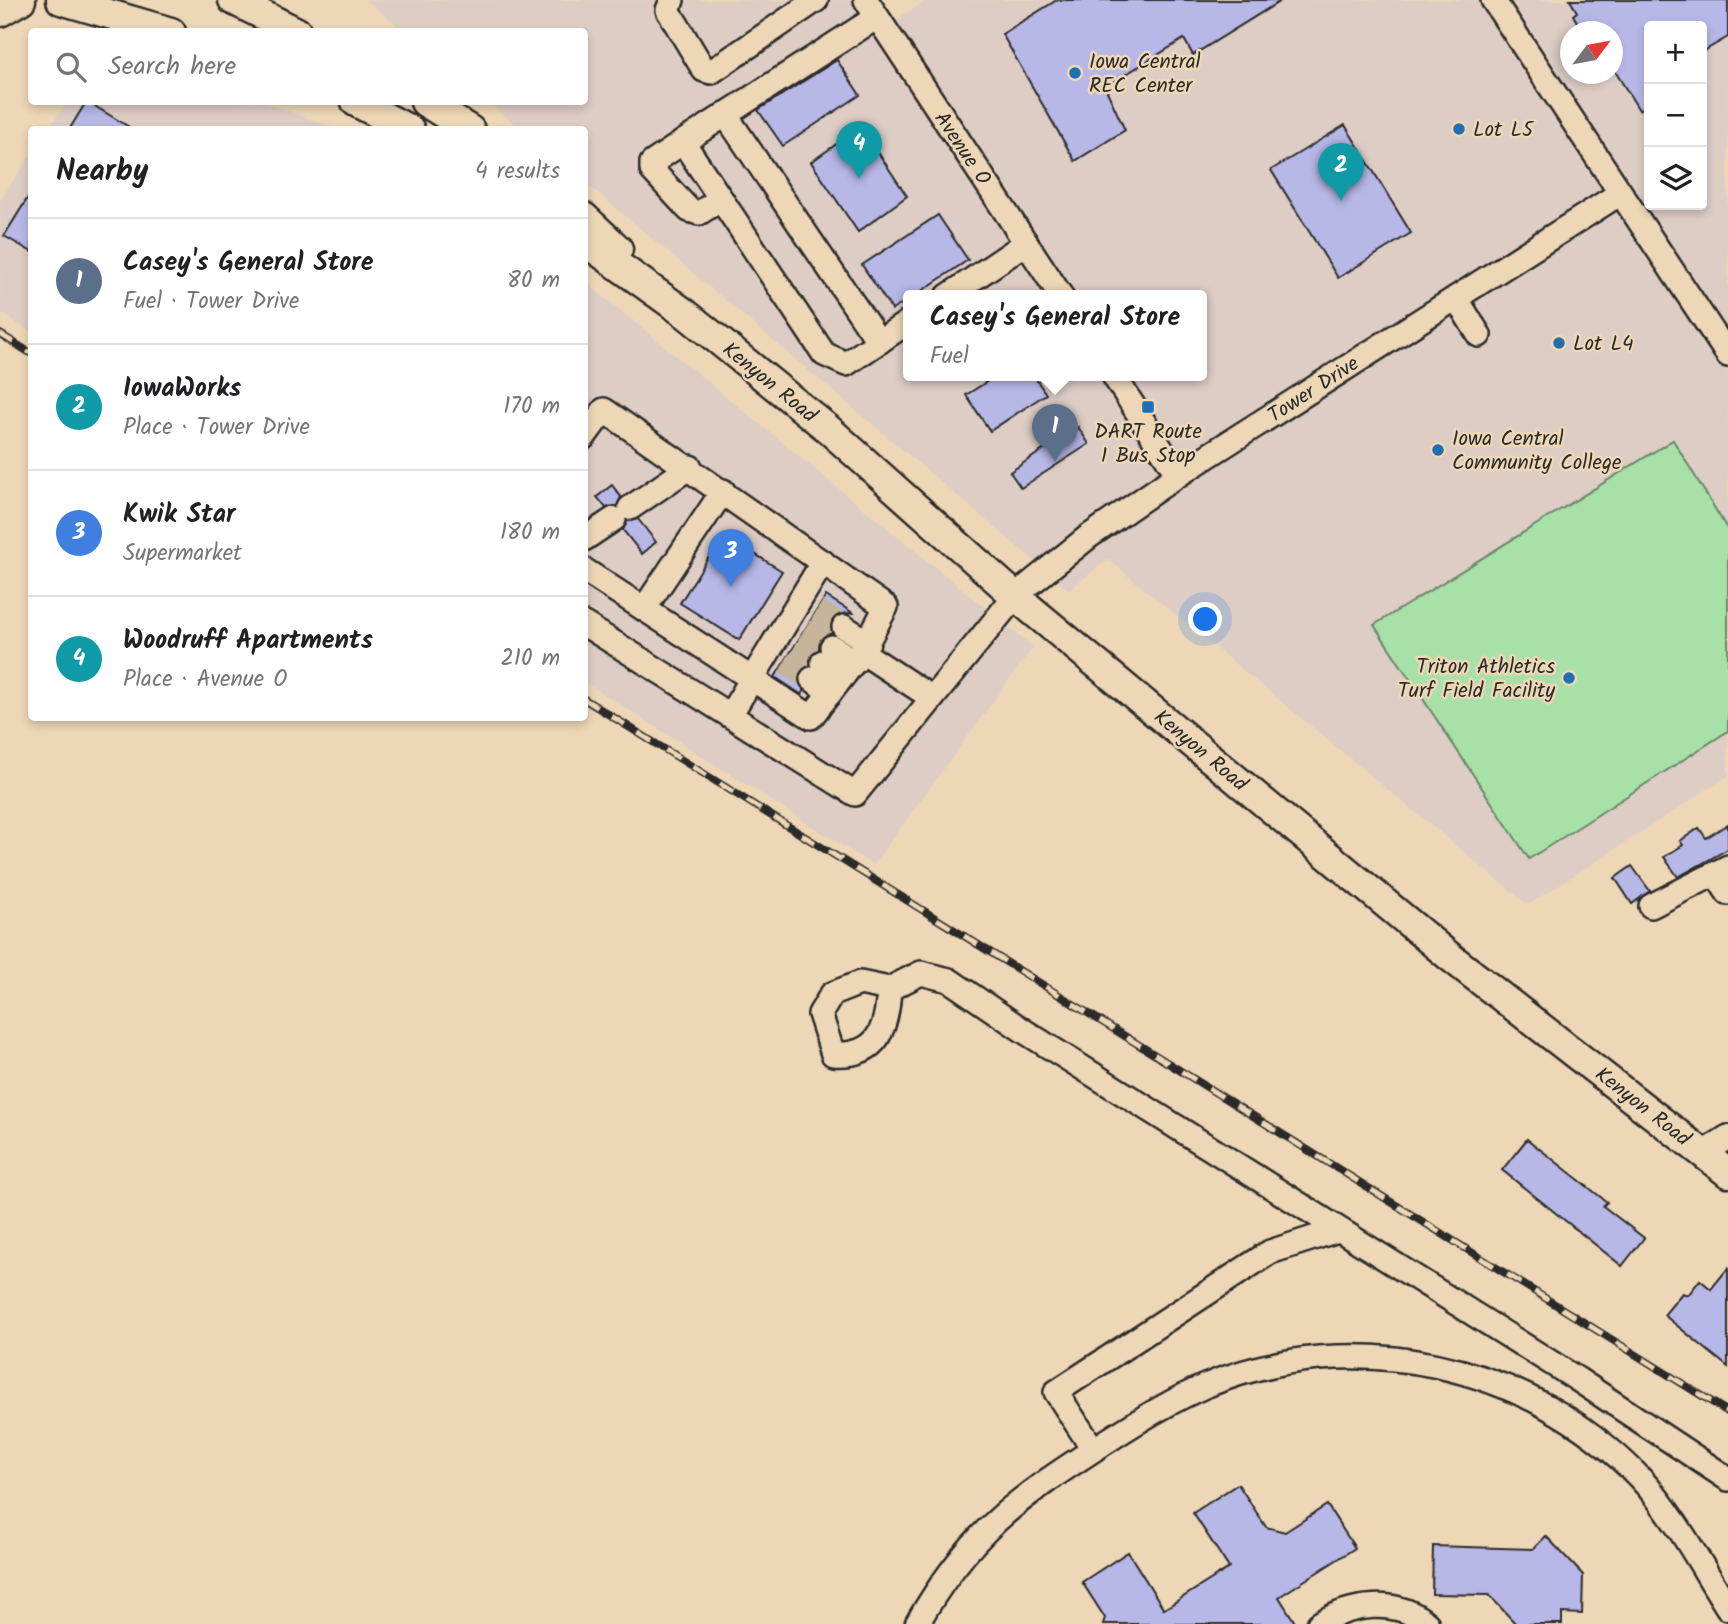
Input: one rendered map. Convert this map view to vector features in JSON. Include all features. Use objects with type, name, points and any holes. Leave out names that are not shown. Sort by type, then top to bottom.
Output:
[{"type":"main road","points":[[0,12],[21,0]]},
{"type":"main road","points":[[61,0],[158,28]]},
{"type":"main road","points":[[233,0],[289,28]]},
{"type":"main road","points":[[362,105],[402,126]]},
{"type":"main road","points":[[430,105],[464,126]]},
{"type":"main road","name":"Kenyon Road","points":[[588,222],[685,314]]},
{"type":"main road","name":"Kenyon Road","points":[[588,244],[685,314],[827,428],[1014,596],[1449,956],[1728,1173]]},
{"type":"street","points":[[672,0],[668,10],[704,70],[711,72],[816,0]]},
{"type":"street","points":[[1493,0],[1728,355]]},
{"type":"street","points":[[721,199],[699,213],[689,210],[652,170],[652,163],[725,114],[871,8]]},
{"type":"street","name":"Avenue O","points":[[871,8],[1057,290]]},
{"type":"street","points":[[725,114],[878,342]]},
{"type":"street","points":[[683,142],[824,354],[846,364],[903,325]]},
{"type":"street","name":"Tower Drive","points":[[730,715],[855,794],[1014,596],[1088,537],[1178,475],[1619,194]]},
{"type":"street","points":[[957,290],[1026,243]]},
{"type":"street","points":[[1456,298],[1479,335]]},
{"type":"street","points":[[1117,381],[1178,475]]},
{"type":"street","points":[[588,432],[604,410],[690,467],[886,607],[852,665],[811,717],[588,573]]},
{"type":"street","points":[[588,536],[690,467]]},
{"type":"street","points":[[645,609],[723,491]]},
{"type":"street","points":[[588,626],[730,715],[751,677],[786,641],[808,604],[823,562]]},
{"type":"street","points":[[844,627],[852,665]]},
{"type":"street","points":[[852,665],[822,662],[852,665],[932,698]]},
{"type":"street","points":[[1651,906],[1721,870],[1728,893]]},
{"type":"street","points":[[889,989],[921,973],[949,981],[1577,1379],[1728,1479]]},
{"type":"street","points":[[1703,1153],[1728,1137]]},
{"type":"street","points":[[1093,1450],[1056,1391],[1270,1252],[1338,1230]]},
{"type":"street","points":[[917,1624],[951,1569],[979,1535],[1011,1505],[1093,1450],[1207,1386],[1293,1362],[1339,1356],[1376,1356],[1456,1368],[1538,1401],[1574,1423],[1640,1478],[1670,1516],[1727,1605]]},
{"type":"street","points":[[1318,1624],[1337,1612],[1360,1606],[1394,1608],[1418,1616],[1427,1624]]},
{"type":"shaded area","name":"Iowa Central Community College","points":[[366,0],[853,0],[876,32],[928,0],[1728,0],[1728,776],[1528,905],[1108,559],[1069,590],[588,185],[588,126],[517,126],[492,105],[588,105],[588,28],[400,28]]},
{"type":"shaded area","points":[[65,105],[271,105],[329,126],[51,126]]},
{"type":"shaded area","points":[[28,159],[28,330],[0,312],[0,201]]},
{"type":"shaded area","points":[[588,284],[1033,647],[873,865],[588,684]]},
{"type":"green space","name":"Triton Athletics Turf Field Facility","points":[[1673,440],[1728,530],[1728,731],[1529,859],[1374,625]]},
{"type":"building","name":"Iowa Central REC Center","points":[[1057,0],[1282,0],[1193,55],[1184,39],[1105,87],[1125,130],[1075,161],[1002,34]]},
{"type":"building","points":[[1570,0],[1728,0],[1728,37],[1707,49],[1707,21],[1644,21],[1644,107],[1639,110],[1623,84],[1623,21],[1577,21],[1573,15],[1577,12]]},
{"type":"building","points":[[837,60],[860,95],[783,146],[758,110]]},
{"type":"building","points":[[84,105],[93,105],[127,126],[71,126]]},
{"type":"building","points":[[1345,125],[1411,233],[1338,278],[1271,170]]},
{"type":"building","points":[[861,127],[907,196],[858,232],[811,162]]},
{"type":"building","points":[[28,197],[28,250],[4,236]]},
{"type":"building","points":[[938,215],[968,260],[923,290],[903,290],[903,303],[892,310],[862,265]]},
{"type":"building","points":[[988,381],[1037,381],[1046,394],[990,431],[966,395]]},
{"type":"building","points":[[1078,427],[1089,444],[1021,488],[1010,472]]},
{"type":"building","points":[[612,485],[621,497],[617,506],[606,508],[597,497]]},
{"type":"building","points":[[638,519],[656,542],[642,554],[623,530],[627,521]]},
{"type":"building","points":[[737,543],[782,571],[739,640],[680,603],[710,555],[725,564]]},
{"type":"building","points":[[826,596],[853,613],[838,614],[832,620],[832,633],[821,639],[819,649],[811,655],[810,666],[801,670],[798,676],[804,691],[802,695],[775,677]]},
{"type":"building","points":[[1728,824],[1728,849],[1678,877],[1664,857],[1683,845],[1680,841],[1699,828],[1706,838]]},
{"type":"building","points":[[1632,866],[1650,891],[1632,904],[1615,878]]},
{"type":"building","points":[[1527,1139],[1607,1202],[1603,1206],[1644,1238],[1622,1266],[1502,1170]]},
{"type":"building","points":[[1728,1268],[1728,1367],[1664,1315],[1682,1293],[1688,1295],[1700,1280],[1711,1289]]},
{"type":"building","points":[[1238,1484],[1266,1527],[1285,1532],[1327,1505],[1355,1548],[1279,1597],[1296,1624],[1103,1624],[1105,1618],[1082,1582],[1128,1552],[1164,1609],[1229,1568],[1193,1513]]},
{"type":"building","points":[[1546,1536],[1583,1575],[1582,1614],[1562,1613],[1562,1624],[1516,1624],[1489,1595],[1432,1594],[1433,1546],[1533,1549]]},
{"type":"tunnel","points":[[817,610],[844,627]]},
{"type":"tunnel","points":[[804,630],[832,647]]},
{"type":"tunnel","points":[[795,646],[823,662]]},
{"type":"tunnel","points":[[784,663],[812,679]]},
{"type":"railway","points":[[0,334],[28,352]]},
{"type":"railway","points":[[588,701],[1728,1412]]},
{"type":"place","name":"Iowa Central REC Center","points":[[1075,73]]},
{"type":"place","name":"Lot L5","points":[[1459,129]]},
{"type":"place","name":"Woodruff Apartments","points":[[859,179]]},
{"type":"place","name":"IowaWorks","points":[[1341,201]]},
{"type":"place","name":"Lot L4","points":[[1559,343]]},
{"type":"place","name":"DART Route 1 Bus Stop","points":[[1148,407]]},
{"type":"place","name":"Iowa Central Community College","points":[[1438,450]]},
{"type":"place","name":"Casey's General Store","points":[[1055,462]]},
{"type":"place","name":"Kwik Star","points":[[731,587]]},
{"type":"place","name":"Triton Athletics Turf Field Facility","points":[[1569,678]]}]
